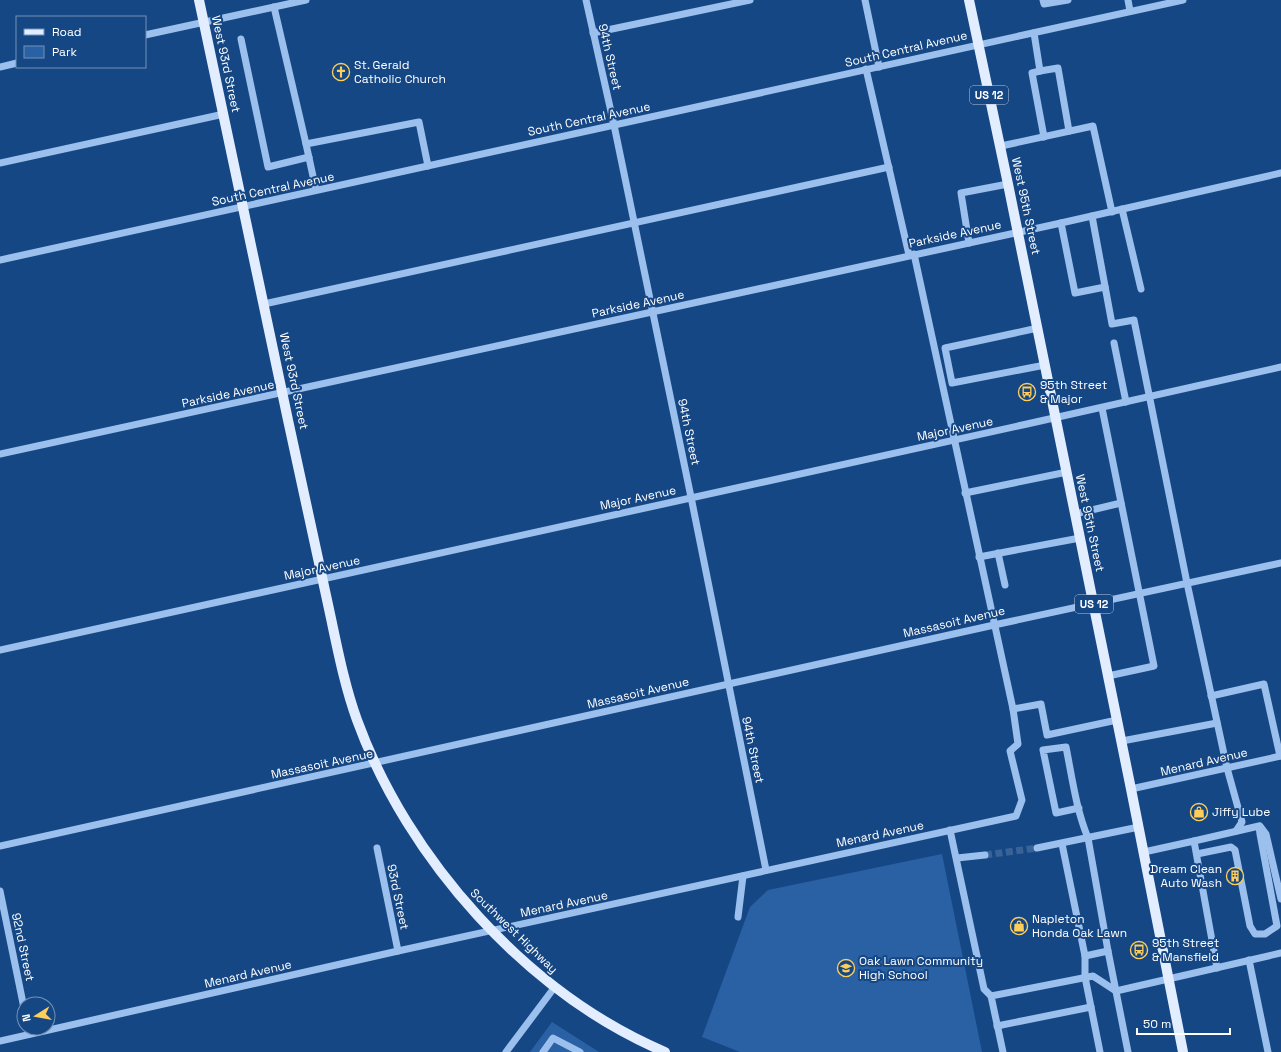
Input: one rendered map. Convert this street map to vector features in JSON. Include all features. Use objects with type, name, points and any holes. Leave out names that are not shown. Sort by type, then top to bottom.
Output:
[{"type":"main road","name":"West 93rd Street","points":[[199,0],[341,665],[357,719],[375,763]]},
{"type":"main road","name":"West 95th Street","points":[[969,0],[1001,146],[1122,741],[1183,1052]]},
{"type":"main road","name":"Southwest Highway","points":[[375,763],[398,807],[436,866],[460,896],[492,931],[554,988],[597,1016],[635,1038],[665,1052]]},
{"type":"street","points":[[146,35],[306,0]]},
{"type":"street","name":"94th Street","points":[[586,0],[653,312],[766,870]]},
{"type":"street","points":[[593,34],[750,0]]},
{"type":"street","points":[[865,0],[879,67]]},
{"type":"street","points":[[1043,0],[1044,4],[1068,0]]},
{"type":"street","points":[[1128,0],[1130,11]]},
{"type":"street","name":"South Central Avenue","points":[[0,260],[1183,0]]},
{"type":"street","points":[[274,7],[316,190]]},
{"type":"street","points":[[1034,33],[1040,71]]},
{"type":"street","points":[[241,39],[268,166],[309,157]]},
{"type":"street","points":[[0,67],[16,63]]},
{"type":"street","points":[[1044,137],[1032,73],[1040,71],[1058,68],[1069,131]]},
{"type":"street","points":[[866,69],[954,440],[1012,709],[1041,704],[1047,735],[1117,720]]},
{"type":"street","points":[[0,164],[224,114]]},
{"type":"street","points":[[306,144],[419,122],[428,166]]},
{"type":"street","points":[[1001,146],[1093,126],[1112,212]]},
{"type":"street","points":[[264,304],[889,167]]},
{"type":"street","name":"Parkside Avenue","points":[[0,454],[1062,223],[1281,173]]},
{"type":"street","points":[[969,243],[961,193],[1008,184]]},
{"type":"street","points":[[1122,209],[1141,289]]},
{"type":"street","points":[[1092,216],[1112,324],[1134,320],[1211,696],[1227,768],[1242,822],[1236,831]]},
{"type":"street","points":[[1062,223],[1075,294],[1105,287]]},
{"type":"street","points":[[1038,328],[945,348],[952,383],[1045,365]]},
{"type":"street","points":[[1114,343],[1126,402]]},
{"type":"street","name":"Major Avenue","points":[[0,650],[691,497],[1102,408],[1281,367]]},
{"type":"street","points":[[1102,408],[1154,666],[1108,676]]},
{"type":"street","points":[[965,492],[1067,472]]},
{"type":"street","points":[[1075,514],[1121,503]]},
{"type":"street","points":[[979,557],[1080,538]]},
{"type":"street","points":[[998,553],[1005,585]]},
{"type":"street","name":"Massasoit Avenue","points":[[0,846],[994,625],[1281,563]]},
{"type":"street","points":[[1211,696],[1264,684],[1280,756]]},
{"type":"street","name":"Menard Avenue","points":[[56,1025],[1016,816],[1022,800],[1010,751],[1018,744],[1012,709]]},
{"type":"street","points":[[1122,741],[1217,723]]},
{"type":"street","points":[[1079,808],[1056,813],[1042,750],[1066,747],[1079,808],[1081,823],[1088,838],[1128,1052]]},
{"type":"street","name":"Menard Avenue","points":[[1131,789],[1280,756]]},
{"type":"street","points":[[1144,852],[1259,826]]},
{"type":"street","points":[[1259,826],[1266,834],[1281,899]]},
{"type":"street","points":[[1197,854],[1231,847],[1235,850],[1250,926],[1255,934],[1265,934],[1279,925],[1259,826]]},
{"type":"street","points":[[1037,848],[1139,827]]},
{"type":"street","points":[[950,830],[984,989],[991,996],[1003,1052]]},
{"type":"street","points":[[1194,841],[1217,968]]},
{"type":"street","points":[[1062,844],[1085,956],[1085,978],[1100,1052]]},
{"type":"street","name":"93rd Street","points":[[376,848],[398,951]]},
{"type":"street","points":[[957,858],[986,855]]},
{"type":"street","points":[[738,917],[743,876]]},
{"type":"street","name":"92nd Street","points":[[0,891],[22,996]]},
{"type":"street","points":[[1085,956],[1108,951]]},
{"type":"street","points":[[991,996],[1093,976],[1116,991],[1281,953]]},
{"type":"street","points":[[1249,960],[1268,1052]]},
{"type":"street","points":[[506,1052],[554,988]]},
{"type":"street","points":[[997,1026],[1090,1006]]},
{"type":"street","name":"Menard Avenue","points":[[0,1041],[16,1035]]},
{"type":"street","points":[[543,1052],[553,1038],[580,1052]]},
{"type":"green space","name":"Oak Lawn Community High School","points":[[942,854],[982,1052],[740,1052],[702,1037],[750,907],[768,890]]},
{"type":"green space","points":[[552,1022],[599,1052],[530,1052]]},
{"type":"tunnel","points":[[985,855],[1037,848]]},
{"type":"place","name":"St. Gerald Catholic Church","points":[[341,72]]},
{"type":"place","name":"95th Street & Major","points":[[1027,392]]},
{"type":"place","name":"Jiffy Lube","points":[[1199,812]]},
{"type":"place","name":"Dream Clean Auto Wash","points":[[1235,876]]},
{"type":"place","name":"Napleton Honda Oak Lawn","points":[[1019,926]]},
{"type":"place","name":"95th Street & Mansfield","points":[[1139,950]]},
{"type":"place","name":"Oak Lawn Community High School","points":[[846,968]]}]
